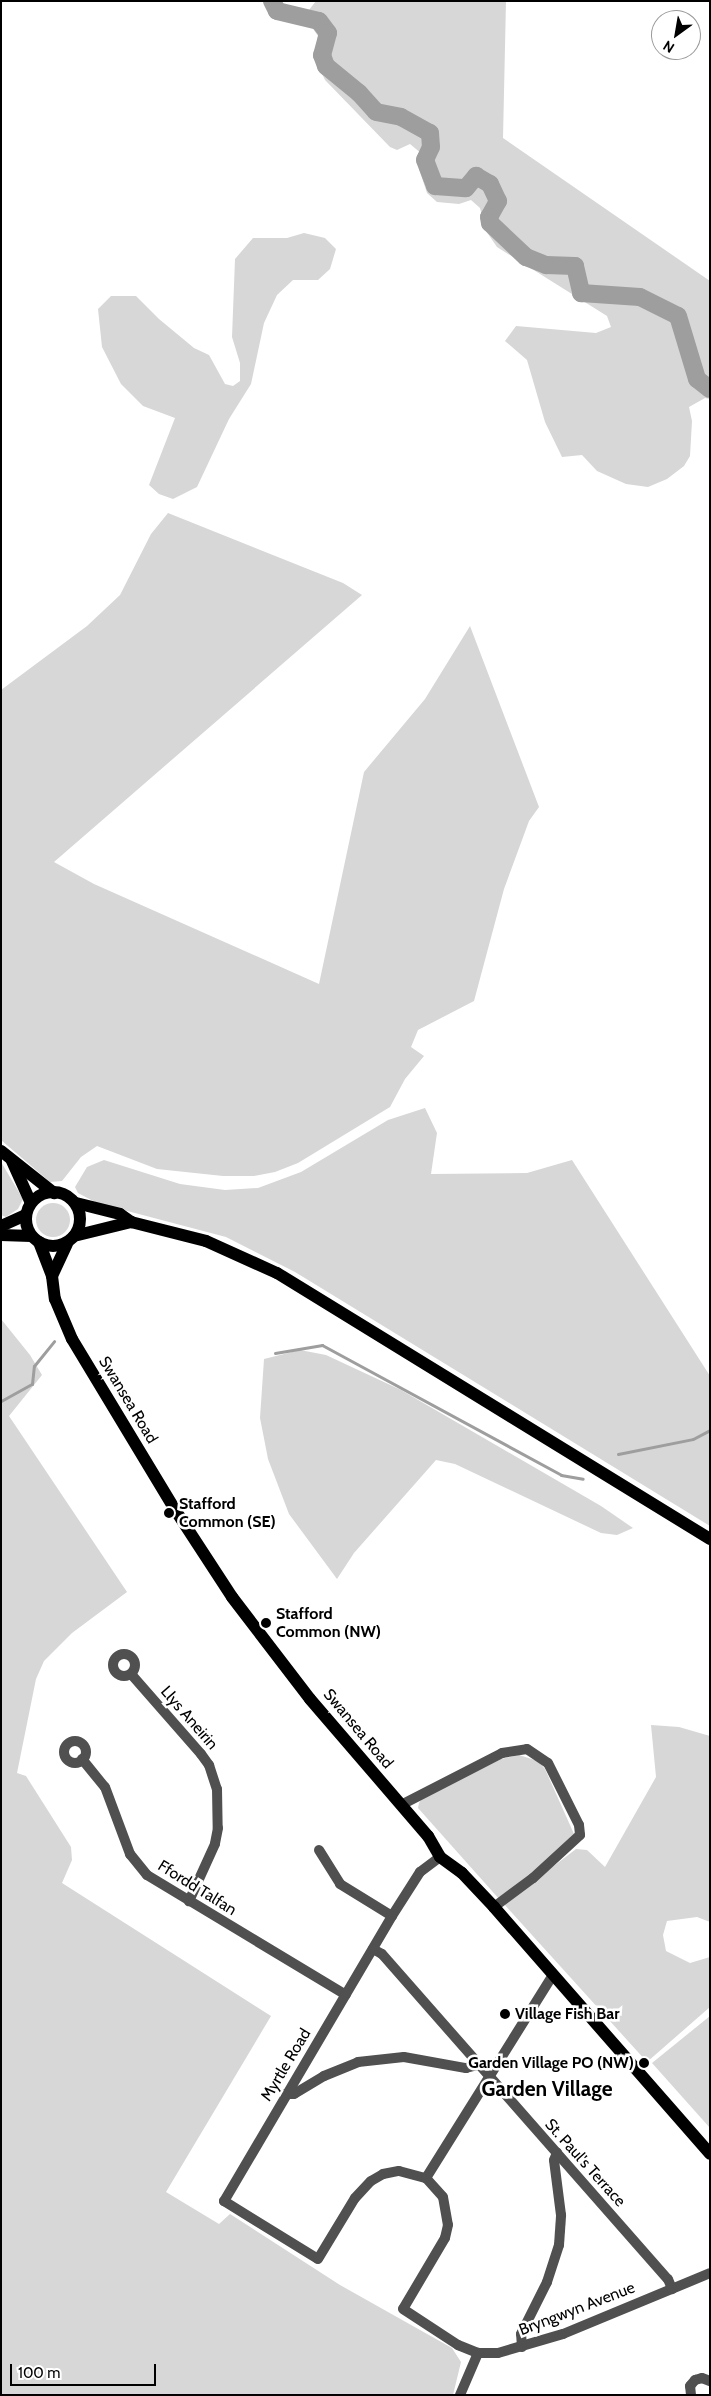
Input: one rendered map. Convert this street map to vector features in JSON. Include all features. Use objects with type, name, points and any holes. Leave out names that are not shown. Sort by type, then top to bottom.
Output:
[{"type":"main road","points":[[1,1151],[54,1192],[65,1195],[76,1203],[120,1214],[131,1222],[206,1241],[277,1273],[710,1539]]},
{"type":"main road","points":[[12,1161],[36,1239]]},
{"type":"main road","points":[[1,1226],[28,1209],[42,1195],[54,1192]]},
{"type":"main road","points":[[52,1276],[80,1216],[76,1203]]},
{"type":"main road","points":[[1,1235],[36,1239],[50,1246],[131,1222]]},
{"type":"main road","name":"Swansea Road","points":[[36,1239],[52,1276],[55,1299],[72,1339],[174,1508],[232,1597],[310,1699],[428,1836],[440,1857],[462,1872],[494,1907],[710,2154]]},
{"type":"street","name":"Llys Aneirin","points":[[131,1674],[201,1754],[209,1765],[217,1789],[218,1828],[215,1844],[189,1901]]},
{"type":"street","points":[[401,1805],[502,1753],[527,1749],[548,1763],[579,1825],[580,1836],[533,1878],[494,1907]]},
{"type":"street","name":"Ffordd Talfan","points":[[82,1759],[96,1773],[108,1794],[135,1862],[147,1875],[346,1995]]},
{"type":"street","points":[[319,1850],[340,1884],[392,1916]]},
{"type":"street","name":"Myrtle Road","points":[[426,2178],[399,2171],[383,2174],[371,2181],[355,2198],[318,2259],[224,2201],[392,1916],[420,1872],[440,1857]]},
{"type":"street","name":"St. Paul's Terrace","points":[[373,1949],[382,1954],[477,2065],[668,2279],[672,2289]]},
{"type":"street","points":[[460,2395],[478,2353],[458,2345],[403,2309],[447,2232],[447,2209],[444,2197],[426,2178],[487,2076],[554,1975]]},
{"type":"street","points":[[286,2094],[294,2094],[324,2076],[358,2062],[404,2057],[466,2068],[477,2065]]},
{"type":"street","points":[[522,2347],[521,2334],[547,2282],[559,2245],[561,2215],[554,2160],[556,2153]]},
{"type":"street","name":"Bryngwyn Avenue","points":[[478,2353],[522,2347],[563,2334],[710,2273]]},
{"type":"street","points":[[691,2395],[690,2386],[695,2380],[702,2378],[710,2381]]},
{"type":"shaded area","points":[[316,1],[506,1],[503,138],[710,281],[710,399],[705,398],[689,407],[692,421],[690,456],[684,466],[667,479],[648,487],[626,484],[597,471],[582,455],[562,457],[545,422],[527,360],[505,341],[516,326],[596,333],[611,327],[607,316],[497,247],[486,231],[480,208],[471,200],[459,204],[437,202],[427,193],[419,169],[422,154],[410,144],[397,150],[390,147],[325,80],[314,57],[318,36],[311,26],[299,23]]},
{"type":"shaded area","points":[[304,233],[325,238],[336,249],[330,269],[318,280],[293,280],[277,295],[264,323],[251,384],[229,419],[197,487],[173,499],[159,494],[149,485],[175,418],[143,406],[121,384],[102,347],[98,309],[111,296],[136,296],[159,319],[194,348],[209,355],[225,384],[233,386],[240,381],[240,363],[232,337],[235,259],[253,238],[287,238]]},
{"type":"shaded area","points":[[168,513],[343,583],[362,595],[54,862],[94,884],[319,984],[364,772],[425,699],[470,626],[539,807],[529,821],[504,889],[474,1001],[418,1030],[411,1047],[424,1056],[405,1079],[390,1107],[298,1163],[275,1172],[254,1176],[223,1176],[157,1169],[97,1146],[81,1157],[62,1181],[50,1182],[1,1140],[1,690],[87,626],[120,595],[151,534]]},
{"type":"shaded area","points":[[425,1108],[437,1133],[431,1174],[527,1173],[572,1160],[710,1376],[710,1526],[295,1272],[226,1237],[97,1203],[78,1193],[75,1187],[87,1167],[104,1160],[180,1184],[225,1190],[258,1188],[301,1172],[388,1120]]},
{"type":"shaded area","points":[[1,1162],[23,1199],[18,1209],[6,1217],[1,1215]]},
{"type":"shaded area","points":[[53,1203],[60,1204],[65,1208],[69,1213],[69,1227],[65,1232],[60,1236],[53,1237],[46,1236],[41,1232],[37,1227],[36,1220],[37,1213],[41,1208],[46,1204]]},
{"type":"shaded area","points":[[1,1319],[30,1355],[42,1375],[9,1416],[127,1592],[72,1633],[44,1661],[36,1679],[17,1773],[26,1776],[71,1847],[72,1860],[62,1883],[271,2016],[166,2192],[219,2224],[230,2214],[340,2285],[452,2348],[461,2362],[453,2395],[1,2395]]},
{"type":"shaded area","points":[[300,1350],[326,1355],[401,1390],[601,1506],[633,1528],[617,1535],[601,1533],[455,1464],[436,1460],[354,1553],[337,1579],[289,1514],[268,1459],[260,1418],[264,1359]]},
{"type":"shaded area","points":[[651,1725],[679,1727],[710,1736],[710,1922],[697,1917],[667,1921],[663,1935],[666,1951],[690,1963],[710,1957],[710,2007],[647,2062],[504,1904],[576,1849],[587,1850],[605,1867],[656,1777]]},
{"type":"shaded area","points":[[519,1755],[538,1761],[545,1769],[574,1834],[573,1841],[500,1900],[418,1808],[422,1798],[501,1759]]},
{"type":"shaded area","points":[[710,2016],[710,2128],[652,2063]]},
{"type":"waterway","points":[[272,1],[277,11],[319,21],[328,33],[322,55],[326,66],[359,93],[376,112],[401,117],[430,133],[431,147],[425,160],[435,186],[466,188],[476,176],[490,184],[498,201],[489,217],[490,223],[526,257],[546,265],[575,266],[581,293],[640,297],[678,316],[697,379],[710,389]]},
{"type":"waterway","points":[[1,1401],[32,1384],[34,1366],[54,1341]]},
{"type":"waterway","points":[[275,1353],[322,1345],[561,1475],[583,1479]]},
{"type":"waterway","points":[[618,1454],[693,1439],[710,1430]]},
{"type":"place","name":"Stafford Common (SE)","points":[[169,1513]]},
{"type":"place","name":"Stafford Common (NW)","points":[[266,1623]]},
{"type":"place","name":"Village Fish Bar","points":[[505,2014]]},
{"type":"place","name":"Garden Village PO (NW)","points":[[644,2063]]},
{"type":"district","name":"Garden Village","points":[[547,2089]]}]
